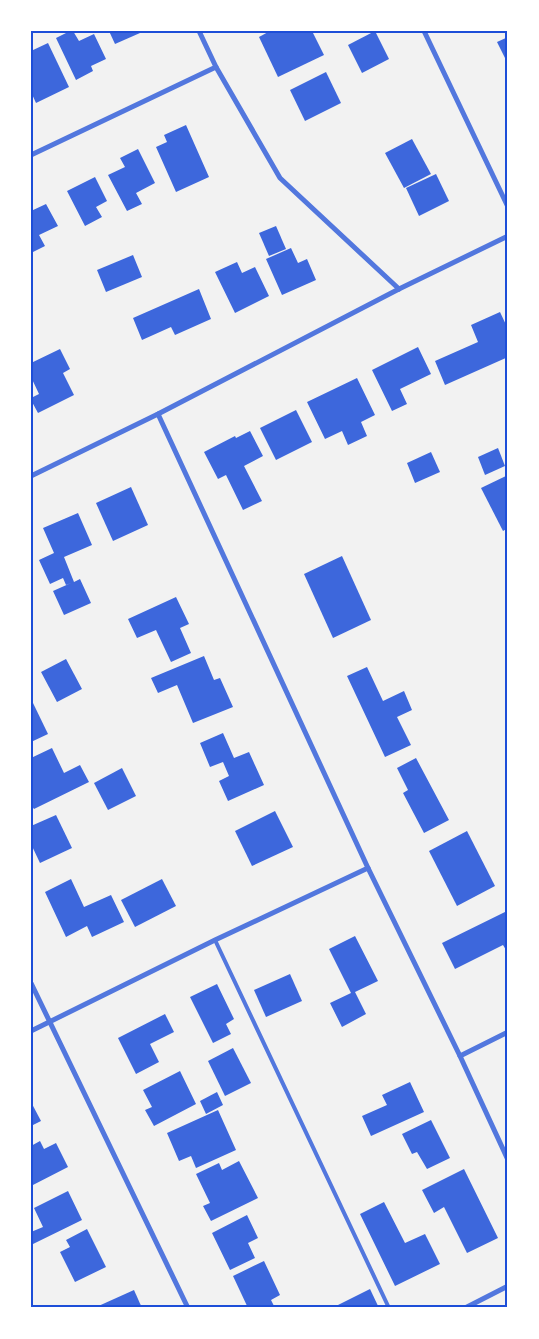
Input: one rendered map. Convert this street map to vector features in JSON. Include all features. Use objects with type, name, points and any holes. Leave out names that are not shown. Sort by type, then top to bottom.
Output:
[{"type":"street","points":[[199,31],[216,67],[280,178],[399,290]]},
{"type":"street","points":[[424,31],[508,207]]},
{"type":"street","points":[[31,155],[216,67]]},
{"type":"street","points":[[31,476],[158,414],[508,236]]},
{"type":"street","points":[[158,414],[368,868],[460,1056],[508,1160]]},
{"type":"street","points":[[31,1030],[368,868]]},
{"type":"street","points":[[31,983],[188,1308]]},
{"type":"street","points":[[460,1056],[508,1032]]},
{"type":"street","points":[[464,1308],[508,1286]]},
{"type":"lane","points":[[215,940],[389,1308]]},
{"type":"building","points":[[73,31],[79,41],[94,34],[106,59],[91,66],[93,71],[76,80],[56,38]]},
{"type":"building","points":[[109,31],[139,31],[140,33],[115,44]]},
{"type":"building","points":[[270,31],[312,31],[324,55],[278,77],[259,37]]},
{"type":"building","points":[[375,31],[389,59],[362,73],[348,45]]},
{"type":"building","points":[[508,37],[508,64],[497,42]]},
{"type":"building","points":[[48,43],[69,87],[36,103],[31,92],[31,51]]},
{"type":"building","points":[[326,72],[341,103],[305,121],[290,90]]},
{"type":"building","points":[[186,125],[209,177],[176,192],[156,147],[167,142],[164,135]]},
{"type":"building","points":[[412,139],[431,174],[404,188],[385,153]]},
{"type":"building","points":[[138,149],[155,183],[136,193],[142,204],[127,211],[108,175],[125,167],[120,158]]},
{"type":"building","points":[[436,174],[449,201],[419,216],[406,188]]},
{"type":"building","points":[[95,177],[107,201],[96,207],[102,217],[85,226],[67,191]]},
{"type":"building","points":[[46,204],[58,226],[39,235],[45,246],[31,253],[31,211]]},
{"type":"building","points":[[276,226],[286,249],[269,256],[259,233]]},
{"type":"building","points":[[291,248],[298,263],[307,259],[316,280],[282,295],[266,259]]},
{"type":"building","points":[[133,255],[142,277],[106,292],[97,270]]},
{"type":"building","points":[[237,262],[242,273],[255,267],[269,296],[235,313],[215,272]]},
{"type":"building","points":[[199,289],[211,319],[175,335],[171,327],[142,340],[133,318]]},
{"type":"building","points":[[500,312],[508,329],[508,357],[445,385],[435,361],[478,342],[471,325]]},
{"type":"building","points":[[418,347],[431,374],[400,389],[407,404],[392,411],[372,370]]},
{"type":"building","points":[[60,349],[70,369],[63,373],[74,395],[38,413],[31,400],[31,398],[39,394],[31,377],[31,363]]},
{"type":"building","points":[[357,378],[375,415],[361,422],[367,436],[348,445],[342,431],[325,439],[307,402]]},
{"type":"building","points":[[296,410],[312,442],[276,460],[260,428]]},
{"type":"building","points":[[250,431],[263,456],[244,466],[262,501],[243,510],[226,475],[218,479],[204,452],[235,436],[236,438]]},
{"type":"building","points":[[498,448],[505,466],[485,475],[478,457]]},
{"type":"building","points":[[431,452],[440,472],[415,483],[407,463]]},
{"type":"building","points":[[508,475],[508,528],[503,531],[481,488]]},
{"type":"building","points":[[131,487],[148,525],[113,541],[96,503]]},
{"type":"building","points":[[78,513],[92,545],[64,557],[74,582],[80,579],[91,603],[64,615],[53,591],[71,583],[66,585],[63,578],[50,584],[39,560],[54,553],[43,528]]},
{"type":"building","points":[[342,556],[371,620],[333,638],[304,574]]},
{"type":"building","points":[[176,597],[189,624],[180,628],[191,653],[171,662],[156,630],[137,638],[128,619]]},
{"type":"building","points":[[204,656],[214,680],[220,678],[233,707],[193,723],[177,685],[158,693],[151,678]]},
{"type":"building","points":[[66,659],[82,689],[57,702],[41,672]]},
{"type":"building","points":[[367,667],[383,701],[404,691],[412,710],[397,717],[411,745],[385,757],[347,676]]},
{"type":"building","points":[[33,703],[48,734],[31,742],[31,704]]},
{"type":"building","points":[[223,733],[234,758],[249,752],[264,785],[228,801],[219,781],[229,776],[223,762],[210,767],[200,743]]},
{"type":"building","points":[[52,748],[64,773],[80,765],[89,782],[34,809],[31,805],[31,758]]},
{"type":"building","points":[[416,758],[449,820],[424,833],[403,793],[408,790],[397,768]]},
{"type":"building","points":[[122,768],[136,796],[108,810],[94,783]]},
{"type":"building","points":[[275,811],[293,847],[252,866],[235,831]]},
{"type":"building","points":[[56,815],[72,848],[40,863],[31,844],[31,826]]},
{"type":"building","points":[[467,831],[495,886],[457,906],[429,851]]},
{"type":"building","points":[[71,879],[84,907],[111,895],[124,922],[92,937],[87,926],[66,937],[45,892]]},
{"type":"building","points":[[162,879],[176,906],[135,927],[121,900]]},
{"type":"building","points":[[507,911],[508,948],[506,950],[503,945],[455,969],[442,943]]},
{"type":"building","points":[[355,936],[378,981],[355,992],[366,1014],[342,1027],[330,1003],[351,993],[329,949]]},
{"type":"building","points":[[290,974],[302,1001],[266,1017],[254,990]]},
{"type":"building","points":[[217,984],[234,1019],[226,1024],[231,1034],[213,1043],[190,997]]},
{"type":"building","points":[[165,1014],[174,1032],[150,1044],[159,1062],[136,1074],[118,1038]]},
{"type":"building","points":[[233,1048],[251,1083],[225,1096],[208,1061]]},
{"type":"building","points":[[180,1071],[196,1104],[154,1126],[145,1110],[152,1107],[143,1090]]},
{"type":"building","points":[[410,1082],[424,1112],[371,1136],[362,1116],[387,1105],[382,1095]]},
{"type":"building","points":[[217,1092],[223,1105],[206,1114],[200,1101]]},
{"type":"building","points":[[31,1102],[41,1121],[31,1126]]},
{"type":"building","points":[[218,1110],[236,1150],[196,1168],[191,1156],[179,1161],[167,1133]]},
{"type":"building","points":[[431,1120],[450,1158],[427,1169],[417,1152],[412,1154],[402,1134]]},
{"type":"building","points":[[40,1141],[44,1149],[56,1143],[68,1167],[31,1186],[31,1146]]},
{"type":"building","points":[[239,1161],[258,1198],[211,1221],[203,1206],[210,1203],[196,1174],[219,1163],[222,1170]]},
{"type":"building","points":[[464,1169],[498,1238],[467,1253],[444,1207],[434,1213],[422,1190]]},
{"type":"building","points":[[68,1191],[82,1220],[31,1245],[31,1232],[43,1227],[34,1208]]},
{"type":"building","points":[[384,1202],[405,1243],[425,1234],[440,1264],[395,1286],[360,1214]]},
{"type":"building","points":[[247,1215],[258,1238],[248,1243],[255,1258],[230,1270],[212,1233]]},
{"type":"building","points":[[87,1229],[106,1267],[75,1282],[60,1252],[70,1247],[66,1240]]},
{"type":"building","points":[[264,1261],[280,1295],[271,1300],[275,1308],[248,1308],[233,1276]]},
{"type":"building","points":[[370,1289],[379,1308],[339,1308],[338,1305]]},
{"type":"building","points":[[134,1290],[142,1308],[94,1308]]}]
